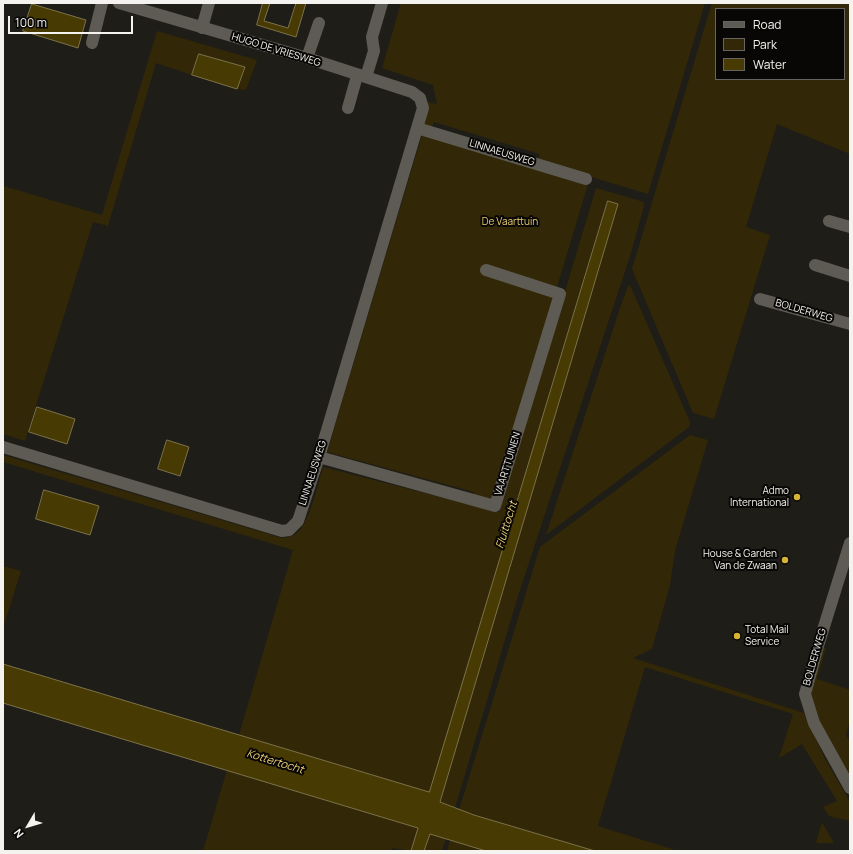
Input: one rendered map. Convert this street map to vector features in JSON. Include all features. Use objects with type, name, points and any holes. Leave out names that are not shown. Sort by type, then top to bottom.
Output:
[{"type":"street","points":[[92,43],[102,3]]},
{"type":"street","name":"HUGO DE VRIESWEG","points":[[119,3],[306,58],[415,94],[422,101],[423,108]]},
{"type":"street","points":[[202,28],[210,3]]},
{"type":"street","points":[[348,108],[374,51],[372,37],[382,3]]},
{"type":"street","points":[[306,58],[319,23]]},
{"type":"street","name":"LINNAEUSWEG","points":[[3,447],[282,531],[289,530],[298,521],[319,457],[423,108]]},
{"type":"street","name":"LINNAEUSWEG","points":[[417,128],[586,179]]},
{"type":"street","points":[[829,221],[850,227]]},
{"type":"street","points":[[815,265],[850,276]]},
{"type":"street","name":"VAARTTUINEN","points":[[319,457],[496,506],[560,294],[486,270]]},
{"type":"street","name":"BOLDERWEG","points":[[760,299],[849,321]]},
{"type":"street","name":"BOLDERWEG","points":[[850,543],[846,576],[818,646],[805,694],[814,723],[850,788]]},
{"type":"green space","points":[[401,3],[705,3],[648,194],[538,161],[540,154],[434,122],[431,129],[424,126],[427,102],[437,104],[433,85],[382,68]]},
{"type":"green space","points":[[712,3],[850,3],[850,154],[777,124],[746,227],[770,235],[714,419],[693,413],[632,269]]},
{"type":"green space","points":[[157,31],[257,60],[246,90],[237,89],[245,67],[199,54],[192,75],[156,63],[108,226],[93,222],[25,441],[3,434],[3,186],[102,215]]},
{"type":"green space","name":"De Vaarttuin","points":[[422,135],[588,184],[491,506],[471,500],[474,492],[327,452]]},
{"type":"green space","points":[[596,188],[644,202],[644,206],[630,256],[518,596],[455,808],[440,803],[618,204],[608,201],[429,792],[239,735],[293,550],[3,462],[3,455],[282,538],[294,535],[304,524],[312,504],[323,467],[499,512]]},
{"type":"green space","points":[[630,285],[690,422],[689,427],[546,535],[619,311],[628,286]]},
{"type":"green space","points":[[690,435],[708,440],[675,551],[670,585],[652,649],[633,658],[804,713],[824,757],[850,802],[850,821],[829,816],[823,807],[837,801],[802,744],[779,758],[793,714],[645,667],[598,826],[678,851],[595,851],[459,810],[540,547]]},
{"type":"green space","points":[[3,566],[21,571],[3,628]]},
{"type":"green space","points":[[820,645],[826,648],[817,679],[850,690],[850,721],[846,735],[850,742],[850,781],[817,723],[810,699]]},
{"type":"green space","points":[[227,770],[418,828],[411,851],[393,848],[391,851],[203,851]]},
{"type":"green space","points":[[822,822],[834,843],[816,843]]},
{"type":"green space","points":[[430,834],[446,838],[442,851],[424,851]]},
{"type":"green space","points":[[450,840],[486,851],[447,851]]},
{"type":"water","points":[[263,3],[270,3],[264,21],[288,28],[296,3],[306,3],[296,37],[257,25]]},
{"type":"water","points":[[32,4],[86,20],[78,48],[23,31]]},
{"type":"water","points":[[199,54],[245,67],[237,89],[192,75]]},
{"type":"water","name":"Kottertocht","points":[[608,201],[618,204],[440,802],[474,815],[595,851],[486,851],[430,834],[424,851],[411,851],[418,828],[3,703],[3,664],[429,792]]},
{"type":"water","points":[[37,407],[75,419],[67,444],[29,432]]},
{"type":"water","points":[[167,440],[189,447],[180,476],[158,469]]},
{"type":"water","points":[[44,490],[99,506],[90,535],[36,519]]},
{"type":"place","name":"Admo International","points":[[797,497]]},
{"type":"place","name":"House & Garden Van de Zwaan","points":[[785,560]]},
{"type":"place","name":"Total Mail Service","points":[[737,636]]},
{"type":"water label","name":"Fluittocht","points":[[507,525]]}]
